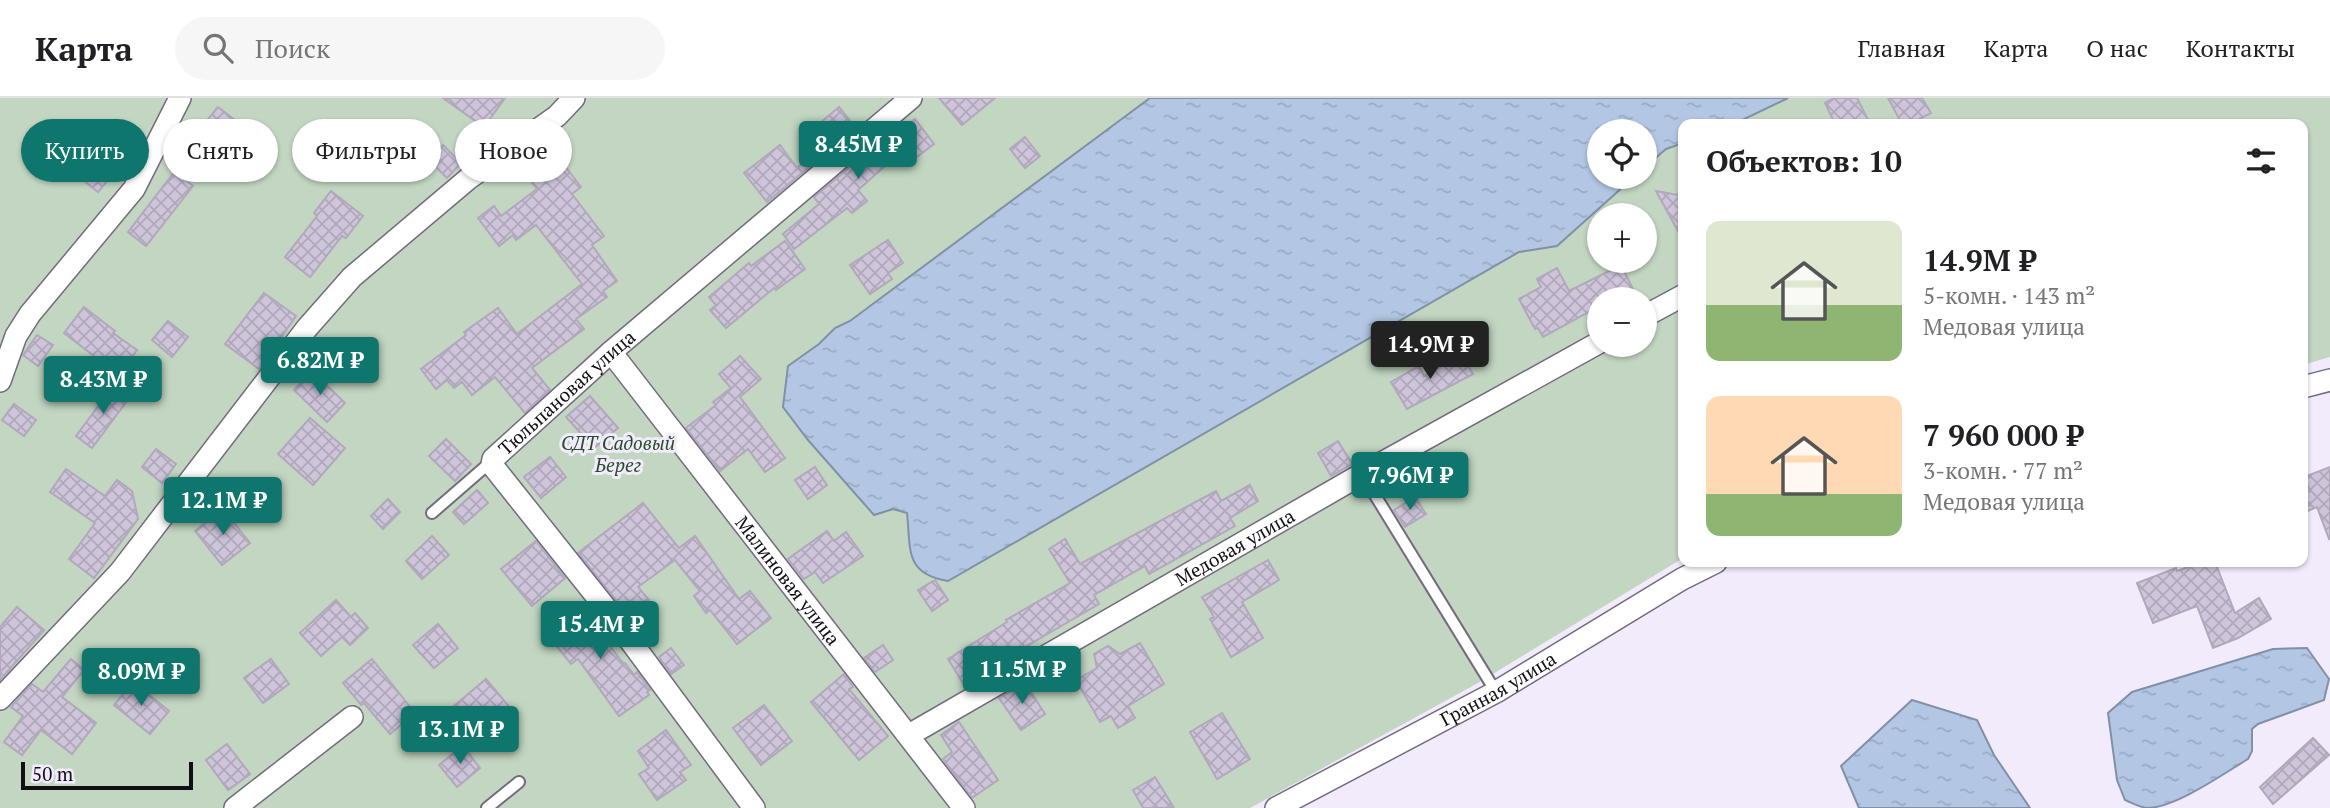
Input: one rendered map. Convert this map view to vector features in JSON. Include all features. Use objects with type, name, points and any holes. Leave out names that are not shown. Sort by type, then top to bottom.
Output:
[{"type":"street","points":[[0,381],[16,336],[30,314],[134,189],[180,98]]},
{"type":"street","points":[[0,699],[120,572],[307,328],[352,277],[468,179],[558,116],[574,98]]},
{"type":"street","name":"Тюльпановая улица","points":[[754,808],[609,612],[492,465],[493,460],[611,352],[911,98]]},
{"type":"street","points":[[1657,310],[1678,298]]},
{"type":"street","name":"Медовая улица","points":[[909,735],[1363,474],[1587,349]]},
{"type":"street","name":"Малиновая улица","points":[[611,352],[964,808]]},
{"type":"street","points":[[2308,386],[2330,380]]},
{"type":"street","name":"Гранная улица","points":[[1276,808],[1496,692],[1706,567]]},
{"type":"street","points":[[235,808],[352,717]]},
{"type":"lane","points":[[432,513],[493,460]]},
{"type":"lane","points":[[1363,474],[1496,692]]},
{"type":"lane","points":[[487,808],[519,782]]},
{"type":"green space","name":"СДТ Садовый Берег","points":[[0,98],[2330,98],[2330,357],[2308,364],[2308,119],[1678,119],[1678,561],[1478,683],[1250,808],[0,808]]},
{"type":"water","points":[[1150,98],[1788,98],[1744,119],[1678,119],[1678,145],[1666,149],[1657,157],[1657,119],[1587,119],[1587,189],[1621,189],[1605,203],[1587,203],[1587,219],[1557,246],[1519,252],[948,581],[934,578],[924,572],[912,558],[907,513],[893,509],[874,515],[808,440],[783,407],[788,366],[819,344],[835,328],[850,321]]},
{"type":"water","points":[[2307,648],[2329,679],[2324,700],[2258,724],[2252,729],[2252,751],[2248,759],[2185,796],[2158,807],[2147,808],[2125,800],[2117,780],[2108,713],[2132,692],[2273,649]]},
{"type":"water","points":[[1912,700],[1977,720],[1994,755],[2030,808],[1859,808],[1841,766]]},
{"type":"building","points":[[443,98],[505,98],[490,119],[473,119]]},
{"type":"building","points":[[939,98],[995,98],[962,125]]},
{"type":"building","points":[[1834,98],[1857,98],[1868,119],[1833,119],[1825,103]]},
{"type":"building","points":[[1888,98],[1922,98],[1931,113],[1920,119],[1899,119]]},
{"type":"building","points":[[218,107],[234,119],[208,119]]},
{"type":"building","points":[[839,107],[856,128],[767,202],[744,173],[780,145],[797,168],[825,145],[820,139],[828,132],[820,123]]},
{"type":"building","points":[[915,119],[934,144],[910,162],[904,154],[896,161],[894,158],[858,190],[867,201],[852,213],[847,208],[794,249],[783,234],[819,204],[814,197],[873,148]]},
{"type":"building","points":[[1025,137],[1040,156],[1025,168],[1010,149]]},
{"type":"building","points":[[443,145],[455,157],[455,169],[447,178],[441,172]]},
{"type":"building","points":[[572,175],[581,187],[572,194],[604,236],[592,245],[617,281],[603,291],[607,297],[576,319],[584,329],[532,368],[550,390],[525,413],[495,377],[472,395],[462,382],[454,388],[447,380],[436,389],[421,369],[466,335],[464,332],[498,308],[517,334],[582,284],[536,225],[516,240],[513,235],[499,246],[478,218],[494,206],[501,216],[537,189],[531,182],[572,182]]},
{"type":"building","points":[[86,182],[106,182],[98,192]]},
{"type":"building","points":[[167,182],[188,182],[193,186],[146,246],[128,232]]},
{"type":"building","points":[[331,191],[363,216],[346,238],[342,236],[310,277],[285,257],[317,216],[314,213]]},
{"type":"building","points":[[1656,191],[1678,195],[1678,231]]},
{"type":"building","points":[[888,240],[903,263],[888,273],[892,279],[870,294],[850,265]]},
{"type":"building","points":[[785,241],[805,269],[776,290],[774,288],[726,328],[710,310],[716,305],[709,297],[749,263],[751,266]]},
{"type":"building","points":[[1557,268],[1569,291],[1605,273],[1625,273],[1632,287],[1587,287],[1587,313],[1543,337],[1538,328],[1535,329],[1519,299],[1541,287],[1537,279]]},
{"type":"building","points":[[264,293],[296,316],[259,369],[225,344]]},
{"type":"building","points":[[84,307],[137,350],[119,375],[64,333]]},
{"type":"building","points":[[168,321],[188,337],[172,357],[152,340]]},
{"type":"building","points":[[37,335],[53,345],[38,366],[23,355]]},
{"type":"building","points":[[1461,354],[1473,374],[1407,409],[1391,382],[1419,366],[1424,376]]},
{"type":"building","points":[[740,356],[761,379],[740,397],[785,458],[765,472],[748,449],[720,471],[686,428],[716,405],[713,402],[731,388],[719,374]]},
{"type":"building","points":[[312,371],[345,403],[327,422],[294,390]]},
{"type":"building","points":[[114,385],[130,397],[92,448],[76,436]]},
{"type":"building","points":[[590,396],[618,428],[594,448],[566,417]]},
{"type":"building","points":[[14,404],[36,420],[24,436],[2,420]]},
{"type":"building","points":[[310,418],[345,448],[313,485],[278,454]]},
{"type":"building","points":[[446,439],[471,464],[455,481],[429,456]]},
{"type":"building","points":[[1338,441],[1352,464],[1331,476],[1318,453]]},
{"type":"building","points":[[156,449],[176,464],[162,483],[142,467]]},
{"type":"building","points":[[550,457],[566,477],[541,498],[524,477]]},
{"type":"building","points":[[815,467],[827,485],[808,499],[795,480]]},
{"type":"building","points":[[2330,467],[2329,539],[2317,507],[2308,511],[2308,475]]},
{"type":"building","points":[[66,469],[105,496],[117,480],[132,491],[138,519],[94,578],[69,559],[95,523],[50,492]]},
{"type":"building","points":[[1250,485],[1258,501],[1230,518],[1235,526],[1149,574],[1145,566],[1094,595],[1099,604],[1008,657],[1011,661],[964,685],[948,659],[1007,622],[1006,620],[1070,583],[1049,549],[1065,539],[1080,564],[1216,491],[1221,501]]},
{"type":"building","points":[[477,490],[488,503],[464,524],[453,512]]},
{"type":"building","points":[[1415,497],[1426,514],[1405,527],[1394,510]]},
{"type":"building","points":[[388,499],[400,512],[383,529],[371,516]]},
{"type":"building","points":[[643,503],[679,548],[695,536],[739,599],[750,591],[771,618],[737,644],[710,610],[706,613],[694,596],[700,591],[675,560],[638,587],[649,600],[628,615],[578,553]]},
{"type":"building","points":[[223,509],[250,543],[222,565],[195,531]]},
{"type":"building","points":[[827,531],[834,541],[846,532],[863,556],[823,583],[815,572],[804,579],[788,559]]},
{"type":"building","points":[[432,536],[449,555],[422,579],[406,561]]},
{"type":"building","points":[[536,541],[565,578],[532,606],[501,569]]},
{"type":"building","points":[[1268,560],[1279,580],[1242,602],[1263,638],[1231,657],[1210,619],[1214,617],[1202,597]]},
{"type":"building","points":[[2188,567],[2217,567],[2235,613],[2259,598],[2271,619],[2238,638],[2213,648],[2197,606],[2153,623],[2137,583],[2176,568],[2177,571]]},
{"type":"building","points":[[935,580],[948,600],[932,611],[918,590]]},
{"type":"building","points":[[336,600],[351,617],[355,613],[368,628],[350,645],[342,637],[321,656],[300,633]]},
{"type":"building","points":[[588,606],[606,631],[601,635],[634,675],[637,672],[650,690],[647,692],[649,695],[619,716],[578,659],[571,664],[549,637]]},
{"type":"building","points":[[17,607],[44,630],[0,680],[0,627]]},
{"type":"building","points":[[438,624],[458,648],[434,668],[413,645]]},
{"type":"building","points":[[1140,643],[1164,684],[1128,706],[1135,718],[1118,728],[1111,716],[1100,722],[1076,680],[1097,668],[1094,654],[1108,646],[1120,654]]},
{"type":"building","points":[[883,645],[893,660],[875,672],[864,658]]},
{"type":"building","points":[[671,648],[684,665],[671,674],[659,657]]},
{"type":"building","points":[[71,659],[84,670],[62,697],[96,723],[72,754],[41,730],[22,755],[4,742],[23,716],[11,707],[32,684],[43,692]]},
{"type":"building","points":[[271,659],[289,684],[263,703],[244,678]]},
{"type":"building","points":[[372,659],[415,713],[390,734],[343,683]]},
{"type":"building","points":[[844,674],[853,687],[849,689],[888,736],[859,760],[811,702]]},
{"type":"building","points":[[486,679],[512,710],[473,742],[462,728],[468,723],[454,706]]},
{"type":"building","points":[[133,682],[169,711],[150,734],[114,705]]},
{"type":"building","points":[[1025,683],[1045,714],[1021,730],[999,698]]},
{"type":"building","points":[[764,705],[792,741],[761,765],[733,728]]},
{"type":"building","points":[[1222,713],[1250,759],[1217,779],[1190,732]]},
{"type":"building","points":[[959,722],[998,780],[972,798],[943,759],[952,752],[941,735]]},
{"type":"building","points":[[666,730],[691,765],[680,772],[686,780],[657,800],[639,774],[649,768],[638,751]]},
{"type":"building","points":[[2313,738],[2329,755],[2273,804],[2260,787]]},
{"type":"building","points":[[227,744],[250,774],[228,790],[206,760]]},
{"type":"building","points":[[463,746],[480,768],[457,787],[439,765]]},
{"type":"building","points":[[1155,777],[1174,808],[1143,808],[1133,790]]}]
